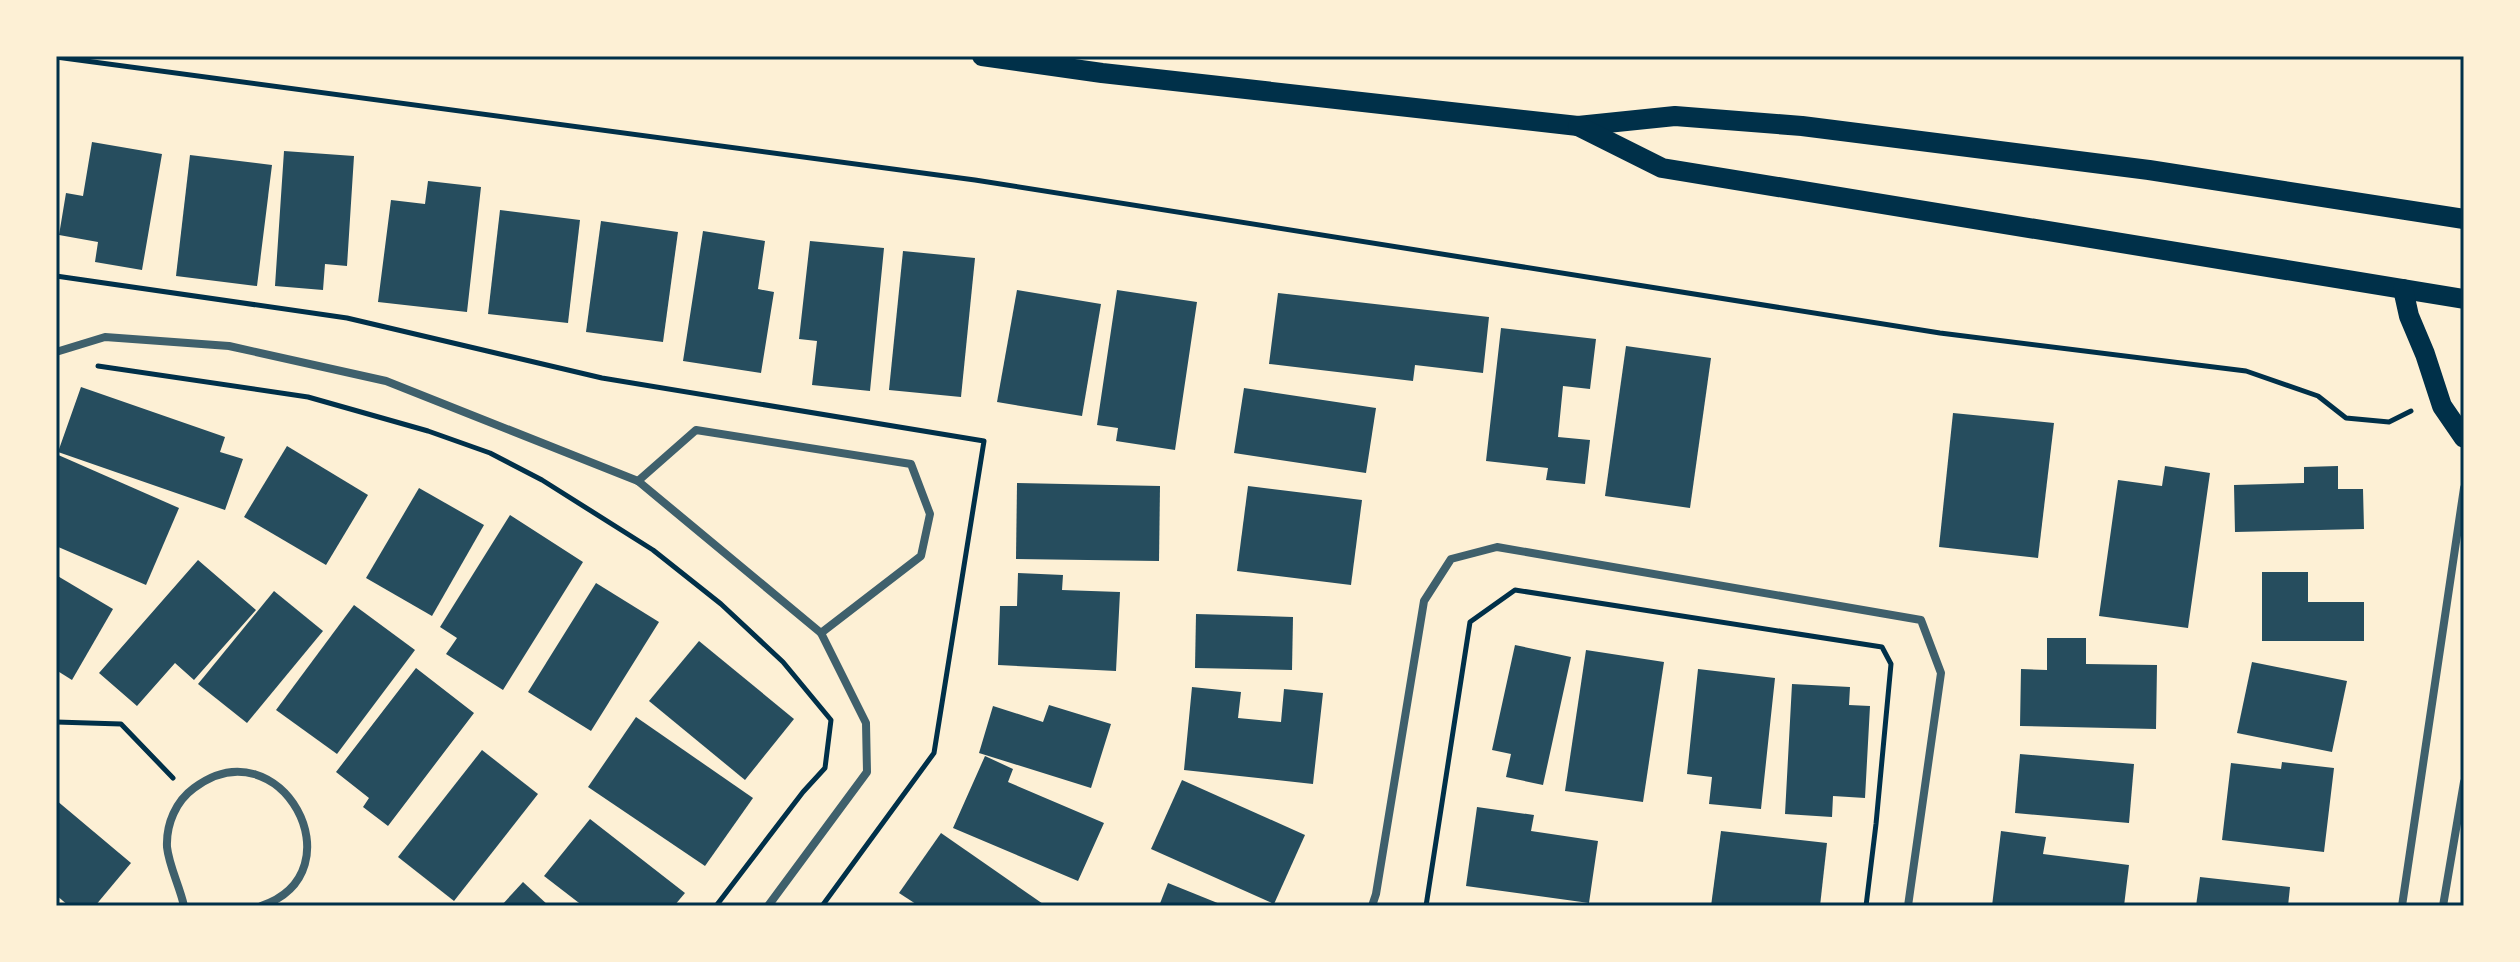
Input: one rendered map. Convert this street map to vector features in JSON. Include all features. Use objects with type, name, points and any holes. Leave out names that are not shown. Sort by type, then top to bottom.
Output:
[{"type":"main road","points":[[982,56],[1102,73],[1578,126],[1675,116],[1802,126],[2149,170],[2464,219]]},
{"type":"main road","points":[[1578,126],[1662,168],[2464,299]]},
{"type":"main road","points":[[2403,289],[2409,316],[2442,406],[2464,438]]},
{"type":"street","points":[[56,352],[105,337],[229,346],[386,381],[638,481],[821,633],[866,723],[867,772],[768,906]]},
{"type":"street","points":[[638,481],[696,430],[911,464],[930,514],[921,556],[821,633]]},
{"type":"street","points":[[2402,906],[2464,488]]},
{"type":"street","points":[[1372,906],[1424,601],[1451,559],[1497,547],[1921,620],[1941,673],[1908,906]]},
{"type":"street","points":[[184,906],[167,849],[168,828],[175,809],[188,792],[204,780],[223,774],[243,773],[263,777],[281,787],[295,803],[305,822],[308,843],[304,864],[295,883],[275,901],[261,906]]},
{"type":"street","points":[[2443,906],[2464,782]]},
{"type":"path","points":[[56,57],[975,180],[1940,333],[2246,371],[2318,396],[2346,418],[2389,422],[2411,411]]},
{"type":"path","points":[[92,365],[308,397],[428,431],[490,453],[542,480],[653,550],[721,604],[783,662],[831,720],[825,768],[716,906]]},
{"type":"path","points":[[1426,906],[1470,622],[1515,590],[1882,647],[1891,664],[1866,906]]},
{"type":"path","points":[[56,722],[121,724],[188,792]]},
{"type":"building","points":[[92,142],[162,154],[142,270],[95,262],[98,242],[59,235],[66,193],[83,196]]},
{"type":"building","points":[[284,151],[354,156],[347,266],[325,264],[323,290],[275,286]]},
{"type":"building","points":[[190,155],[272,165],[257,286],[176,276]]},
{"type":"building","points":[[428,181],[481,187],[467,312],[378,302],[391,200],[425,204]]},
{"type":"building","points":[[500,210],[580,220],[568,323],[488,314]]},
{"type":"building","points":[[601,221],[678,232],[663,342],[586,332]]},
{"type":"building","points":[[703,231],[765,241],[758,289],[774,292],[761,373],[683,361]]},
{"type":"building","points":[[810,241],[884,248],[870,391],[812,385],[817,341],[799,339]]},
{"type":"building","points":[[903,251],[975,258],[961,397],[889,390]]},
{"type":"building","points":[[1017,290],[1101,304],[1082,416],[997,402]]},
{"type":"building","points":[[1117,290],[1197,302],[1175,450],[1116,441],[1118,428],[1097,425]]},
{"type":"building","points":[[1278,293],[1489,317],[1483,373],[1415,365],[1413,381],[1269,364]]},
{"type":"building","points":[[1501,328],[1596,339],[1590,389],[1563,386],[1558,437],[1590,440],[1585,484],[1546,480],[1548,468],[1486,461]]},
{"type":"building","points":[[1626,346],[1711,358],[1690,508],[1605,496]]},
{"type":"building","points":[[81,387],[225,437],[220,452],[243,459],[225,510],[58,452]]},
{"type":"building","points":[[1244,388],[1376,408],[1366,473],[1234,453]]},
{"type":"building","points":[[1953,413],[2054,423],[2038,558],[1939,547]]},
{"type":"building","points":[[287,446],[368,495],[326,565],[244,517]]},
{"type":"building","points":[[56,454],[179,508],[146,585],[56,546]]},
{"type":"building","points":[[2165,466],[2210,473],[2188,628],[2099,616],[2118,480],[2162,486]]},
{"type":"building","points":[[2338,466],[2338,489],[2363,489],[2364,529],[2235,532],[2234,485],[2304,483],[2304,467]]},
{"type":"building","points":[[1017,483],[1160,486],[1159,561],[1016,559]]},
{"type":"building","points":[[1248,486],[1362,500],[1351,585],[1237,571]]},
{"type":"building","points":[[419,488],[484,525],[432,616],[366,578]]},
{"type":"building","points":[[510,515],[583,562],[503,690],[446,654],[457,638],[440,627]]},
{"type":"building","points":[[198,560],[256,610],[194,680],[175,663],[137,706],[99,673]]},
{"type":"building","points":[[2262,572],[2308,572],[2308,602],[2364,602],[2364,641],[2262,641]]},
{"type":"building","points":[[1018,573],[1063,575],[1062,590],[1120,592],[1116,671],[998,665],[1000,606],[1017,606]]},
{"type":"building","points":[[56,575],[113,609],[72,680],[56,670]]},
{"type":"building","points":[[596,583],[659,622],[591,731],[528,692]]},
{"type":"building","points":[[274,591],[323,631],[247,723],[198,684]]},
{"type":"building","points":[[354,605],[415,650],[337,754],[276,710]]},
{"type":"building","points":[[1196,614],[1293,617],[1292,670],[1195,668]]},
{"type":"building","points":[[2047,638],[2086,638],[2086,664],[2157,665],[2156,729],[2020,726],[2021,669],[2047,670]]},
{"type":"building","points":[[699,641],[794,719],[745,780],[649,701]]},
{"type":"building","points":[[1515,645],[1571,657],[1543,785],[1506,777],[1511,754],[1492,750]]},
{"type":"building","points":[[1586,650],[1664,662],[1643,802],[1565,791]]},
{"type":"building","points":[[2252,662],[2347,681],[2332,752],[2237,733]]},
{"type":"building","points":[[416,668],[474,713],[388,826],[363,807],[369,798],[336,772]]},
{"type":"building","points":[[1698,669],[1775,678],[1761,809],[1709,804],[1712,777],[1687,774]]},
{"type":"building","points":[[1792,684],[1850,687],[1849,705],[1870,706],[1865,798],[1833,796],[1832,817],[1785,814]]},
{"type":"building","points":[[1192,687],[1241,692],[1238,718],[1281,722],[1284,689],[1323,693],[1313,784],[1184,770]]},
{"type":"building","points":[[1049,705],[1111,724],[1091,788],[979,753],[993,706],[1043,722]]},
{"type":"building","points":[[636,717],[753,798],[705,866],[588,787]]},
{"type":"building","points":[[482,750],[538,794],[454,901],[398,857]]},
{"type":"building","points":[[2020,754],[2134,764],[2129,823],[2015,813]]},
{"type":"building","points":[[985,756],[1013,769],[1008,782],[1104,823],[1078,881],[953,828]]},
{"type":"building","points":[[2282,762],[2334,768],[2324,852],[2222,840],[2231,763],[2281,769]]},
{"type":"building","points":[[1182,780],[1305,835],[1274,904],[1151,849]]},
{"type":"building","points":[[56,800],[131,863],[95,906],[69,906],[56,895]]},
{"type":"building","points":[[1477,807],[1534,815],[1531,831],[1598,841],[1589,903],[1466,886]]},
{"type":"building","points":[[590,819],[685,893],[674,906],[583,906],[544,876]]},
{"type":"building","points":[[1721,831],[1827,843],[1820,906],[1711,906]]},
{"type":"building","points":[[2001,831],[2046,837],[2043,854],[2129,865],[2124,906],[1992,906]]},
{"type":"building","points":[[941,833],[1046,906],[919,906],[899,893]]},
{"type":"building","points":[[2200,877],[2290,887],[2288,906],[2196,906]]},
{"type":"building","points":[[523,882],[549,906],[501,906]]},
{"type":"building","points":[[1168,883],[1225,906],[1159,906]]}]
